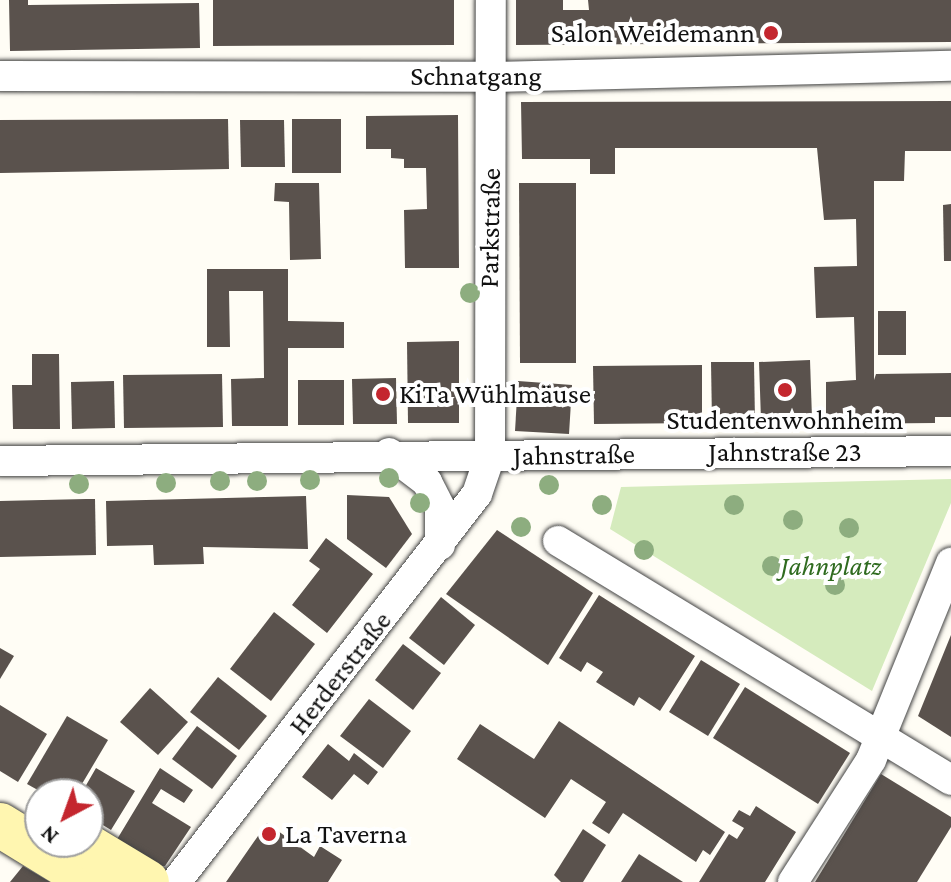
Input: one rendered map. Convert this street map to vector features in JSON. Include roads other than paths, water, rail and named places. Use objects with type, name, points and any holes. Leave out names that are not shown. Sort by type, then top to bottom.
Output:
[{"type":"main road","points":[[0,793],[24,808]]},
{"type":"main road","points":[[0,825],[93,882]]},
{"type":"main road","points":[[104,856],[147,882]]},
{"type":"street","name":"Parkstraße","points":[[490,456],[491,0]]},
{"type":"street","name":"Schnatgang","points":[[0,76],[492,77],[951,66]]},
{"type":"street","name":"Jahnstraße","points":[[0,461],[389,453],[490,456],[951,451]]},
{"type":"street","points":[[389,453],[427,482],[440,508],[440,545]]},
{"type":"street","name":"Herderstraße","points":[[176,882],[440,545],[477,494],[490,456]]},
{"type":"street","points":[[558,541],[951,780]]},
{"type":"street","points":[[793,882],[880,736],[951,563]]},
{"type":"place","name":"Salon Weidemann","points":[[771,33]]},
{"type":"place","name":"Studentenwohnheim Jahnstraße 23","points":[[785,390]]},
{"type":"place","name":"KiTa Wühlmäuse","points":[[383,394]]},
{"type":"place","name":"La Taverna","points":[[269,834]]},
{"type":"park label","name":"Jahnplatz","points":[[831,566]]}]
